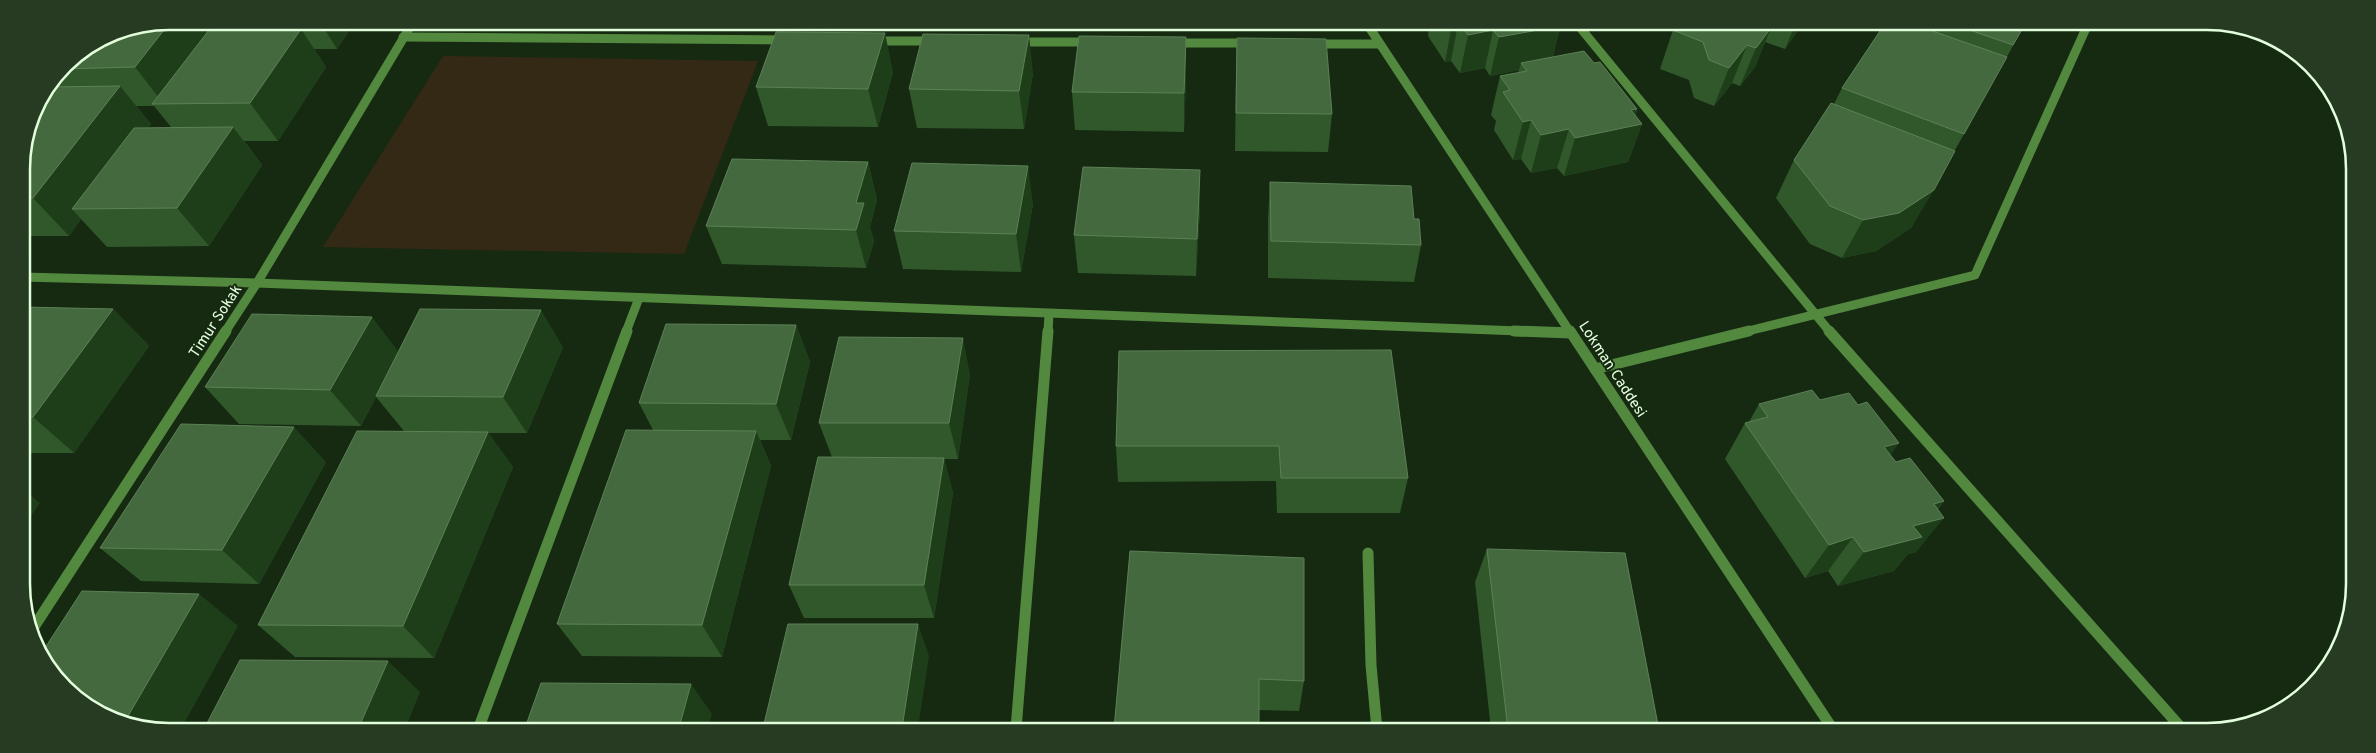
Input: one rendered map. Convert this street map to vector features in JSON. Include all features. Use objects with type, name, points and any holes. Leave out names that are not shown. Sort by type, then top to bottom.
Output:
[{"type":"street","name":"Timur Sokak","points":[[36,624],[257,283],[408,30]]},
{"type":"street","name":"Lokman Caddesi","points":[[1371,30],[1829,723]]},
{"type":"street","points":[[1582,30],[1816,315],[2177,723]]},
{"type":"street","points":[[1595,370],[1975,275],[2085,30]]},
{"type":"street","points":[[403,37],[792,40]]},
{"type":"street","points":[[861,41],[941,41]]},
{"type":"street","points":[[1011,42],[1100,42]]},
{"type":"street","points":[[1160,43],[1260,43]]},
{"type":"street","points":[[1300,44],[1379,44]]},
{"type":"street","points":[[30,277],[257,283],[1571,333]]},
{"type":"street","points":[[481,723],[639,298]]},
{"type":"street","points":[[1016,723],[1049,314]]},
{"type":"street","points":[[1368,553],[1371,665],[1376,723]]},
{"type":"shaded area","points":[[443,56],[758,61],[684,254],[323,247]]},
{"type":"building","points":[[164,30],[135,67],[73,69],[92,53],[124,37]]},
{"type":"building","points":[[209,30],[300,30],[250,103],[152,104]]},
{"type":"building","points":[[1464,30],[1493,30],[1468,35]]},
{"type":"building","points":[[1493,30],[1538,30],[1499,37]]},
{"type":"building","points":[[1673,30],[1770,30],[1756,48],[1747,45],[1729,68],[1709,60],[1703,42]]},
{"type":"building","points":[[1881,30],[1929,30],[2007,57],[1964,134],[1842,88]]},
{"type":"building","points":[[1970,30],[2022,30],[2013,45]]},
{"type":"building","points":[[776,32],[885,33],[868,89],[756,87]]},
{"type":"building","points":[[923,34],[1029,35],[1019,91],[909,89]]},
{"type":"building","points":[[1079,36],[1186,37],[1184,93],[1072,92]]},
{"type":"building","points":[[1237,38],[1326,39],[1332,114],[1236,113]]},
{"type":"building","points":[[1584,51],[1594,63],[1600,62],[1637,109],[1631,110],[1642,124],[1575,138],[1569,129],[1541,135],[1531,120],[1523,122],[1503,92],[1510,90],[1500,76],[1527,71],[1521,63]]},
{"type":"building","points":[[120,86],[33,198],[30,198],[30,160],[35,133],[49,99],[57,87]]},
{"type":"building","points":[[1831,103],[1955,151],[1934,190],[1899,213],[1863,220],[1830,206],[1794,160]]},
{"type":"building","points":[[233,127],[177,208],[72,209],[134,128]]},
{"type":"building","points":[[732,159],[868,162],[856,203],[864,203],[856,230],[706,226]]},
{"type":"building","points":[[912,163],[1028,166],[1016,234],[894,231]]},
{"type":"building","points":[[1083,167],[1200,170],[1197,239],[1074,235]]},
{"type":"building","points":[[1270,182],[1411,186],[1414,219],[1419,219],[1421,245],[1271,241]]},
{"type":"building","points":[[30,307],[113,309],[33,417],[30,417]]},
{"type":"building","points":[[420,309],[541,310],[503,397],[376,396]]},
{"type":"building","points":[[252,314],[372,317],[330,390],[205,387]]},
{"type":"building","points":[[666,324],[796,325],[776,404],[639,403]]},
{"type":"building","points":[[839,337],[963,338],[949,423],[819,423]]},
{"type":"building","points":[[1391,350],[1408,478],[1281,478],[1279,446],[1116,446],[1119,351]]},
{"type":"building","points":[[1812,390],[1820,400],[1849,393],[1858,405],[1867,402],[1899,443],[1884,447],[1896,462],[1910,458],[1944,501],[1934,504],[1944,518],[1913,526],[1922,537],[1864,552],[1853,537],[1829,545],[1745,423],[1768,417],[1759,404]]},
{"type":"building","points":[[181,424],[294,427],[222,550],[100,548]]},
{"type":"building","points":[[626,430],[756,431],[702,625],[557,624]]},
{"type":"building","points":[[357,431],[488,432],[403,626],[258,625]]},
{"type":"building","points":[[818,457],[944,458],[924,585],[789,585]]},
{"type":"building","points":[[1487,549],[1625,553],[1658,723],[1507,723]]},
{"type":"building","points":[[1130,551],[1304,558],[1304,681],[1259,679],[1259,723],[1115,723]]},
{"type":"building","points":[[82,591],[199,594],[128,717],[107,709],[77,689],[64,676],[45,648]]},
{"type":"building","points":[[788,624],[918,624],[903,723],[764,723]]},
{"type":"building","points":[[240,660],[388,661],[361,723],[207,723]]},
{"type":"building","points":[[541,683],[691,684],[680,723],[527,723]]}]
